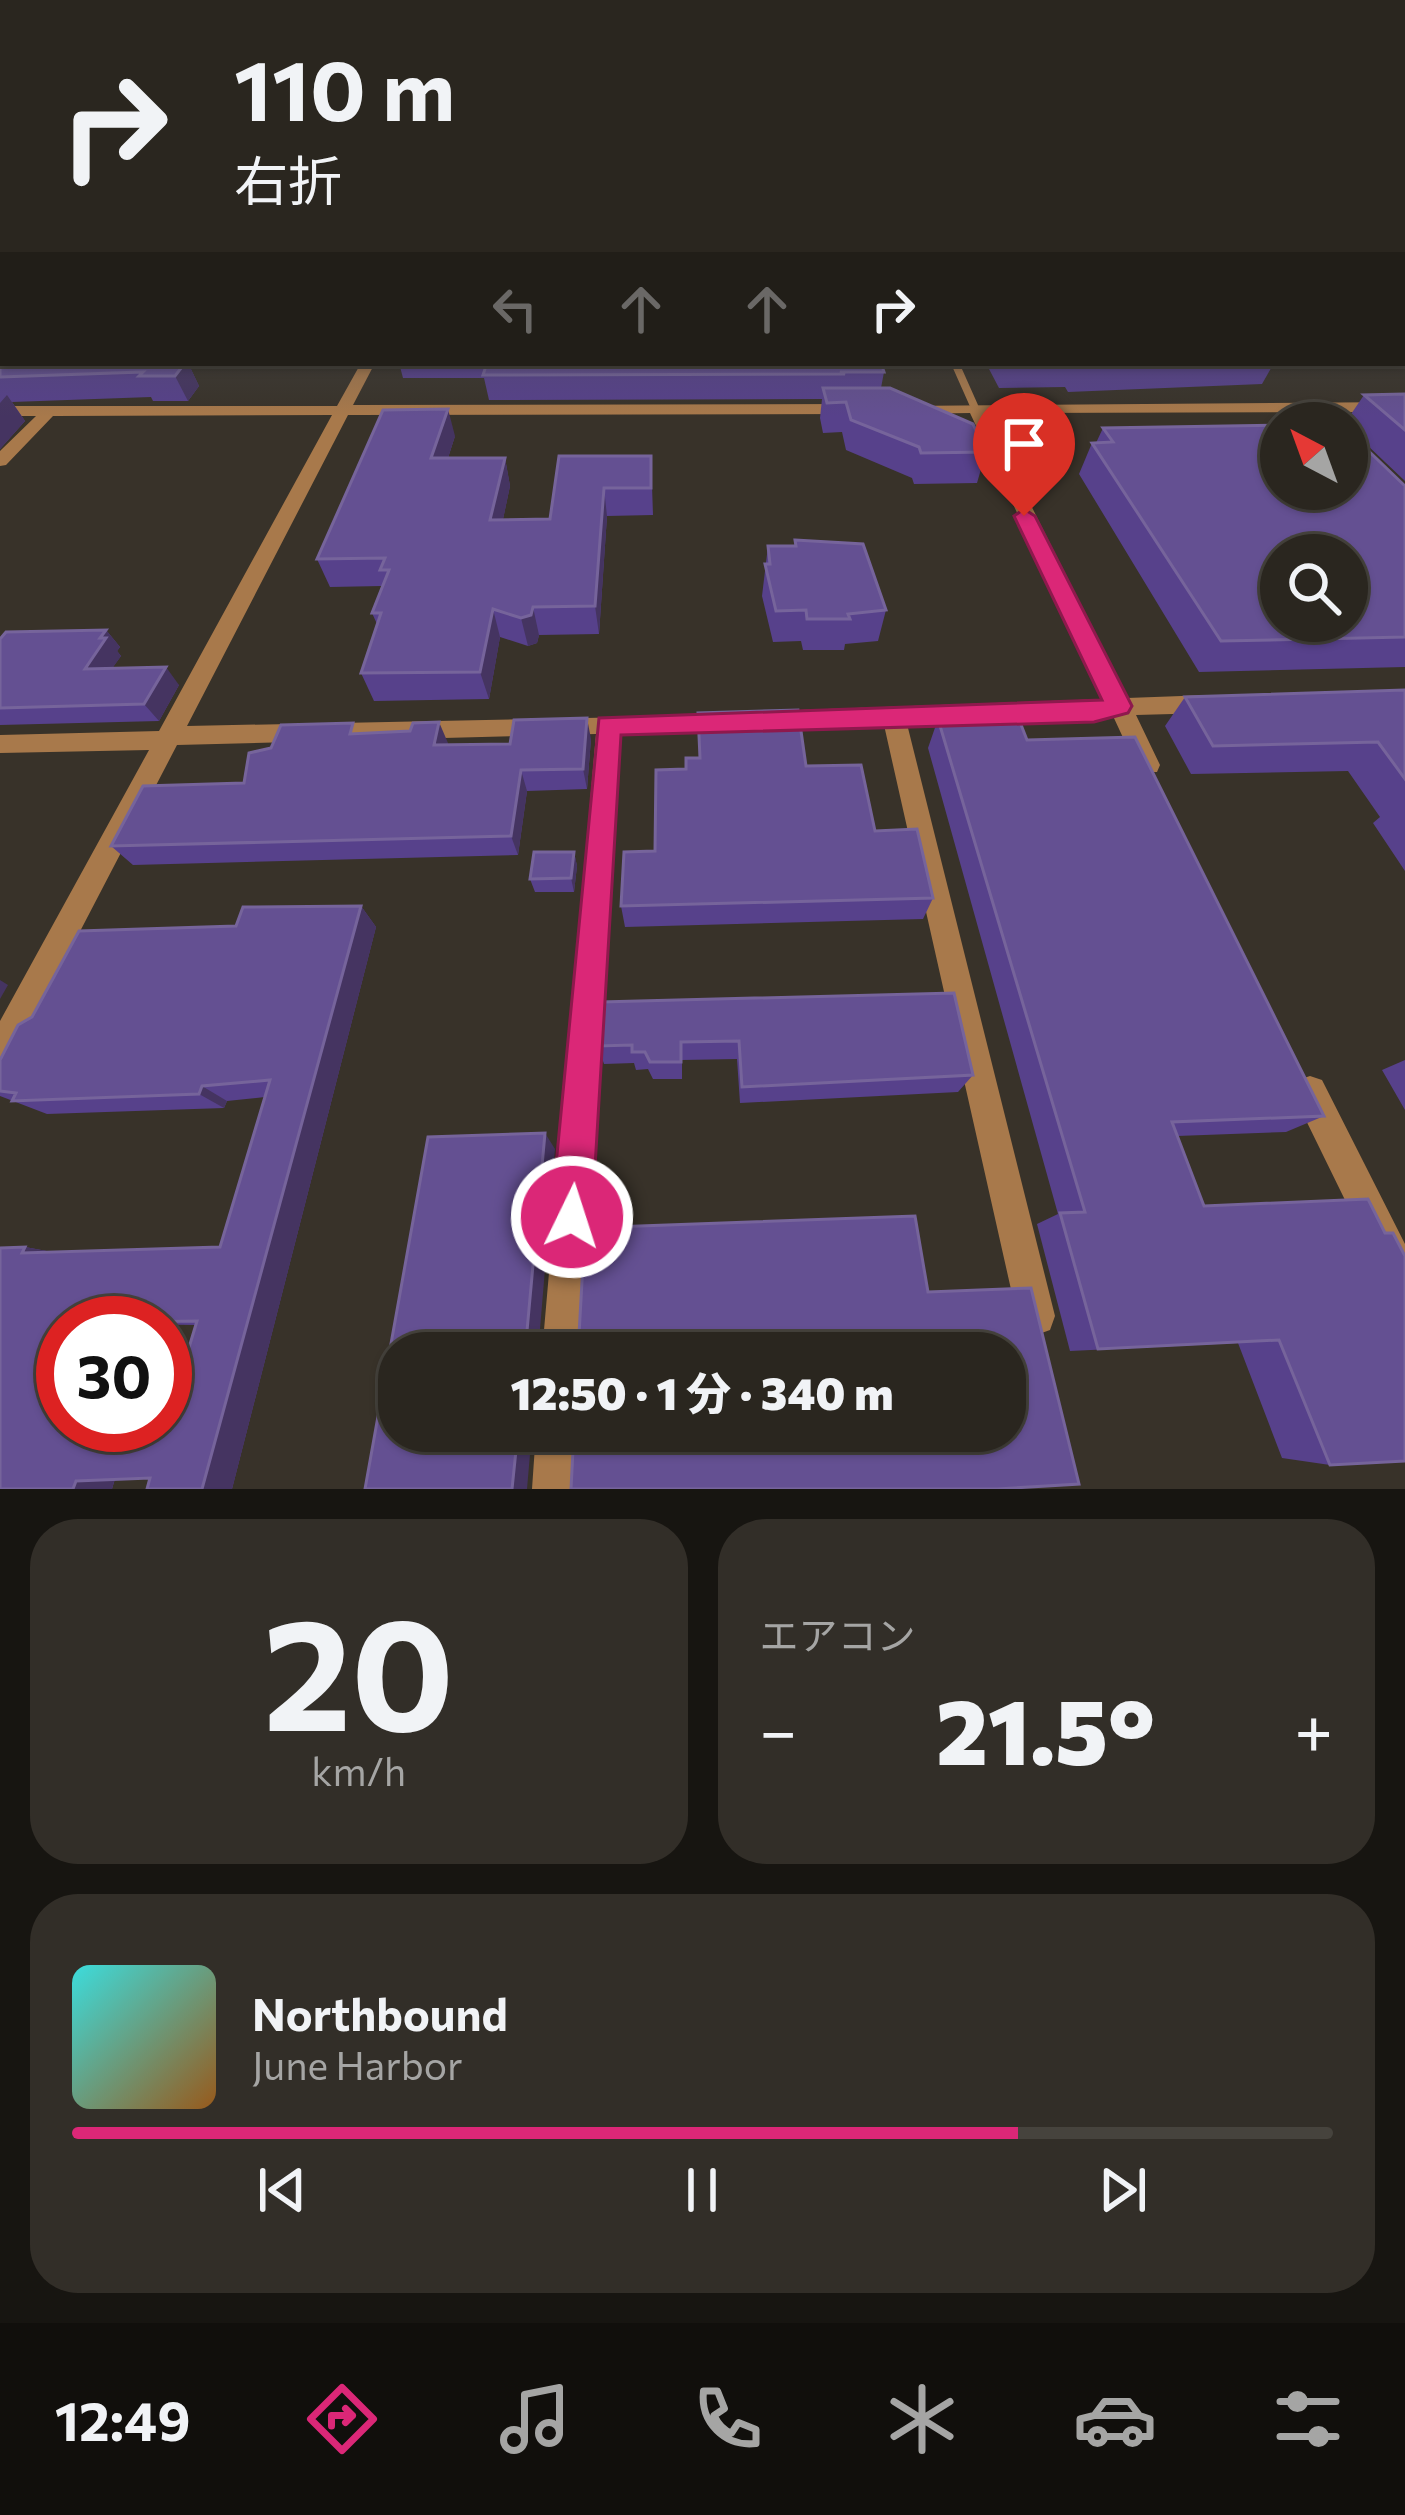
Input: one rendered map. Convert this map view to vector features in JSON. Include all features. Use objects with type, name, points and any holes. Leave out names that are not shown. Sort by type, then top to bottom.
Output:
[{"type":"street","points":[[0,1053],[366,366]]},
{"type":"street","points":[[0,411],[1405,407]]},
{"type":"street","points":[[975,408],[1161,792]]},
{"type":"street","points":[[0,460],[49,411]]},
{"type":"street","points":[[0,744],[1238,704]]},
{"type":"street","points":[[894,717],[1045,1353]]},
{"type":"street","points":[[564,1332],[608,725]]},
{"type":"street","points":[[1299,1070],[1405,1283]]},
{"type":"street","points":[[553,1489],[556,1452]]},
{"type":"lane","points":[[956,366],[975,408]]},
{"type":"building","points":[[0,366],[183,366],[175,376],[139,376],[143,372],[0,377]]},
{"type":"building","points":[[486,366],[882,366],[884,372],[840,372],[845,374],[483,375]]},
{"type":"building","points":[[823,388],[890,388],[973,424],[986,452],[921,453],[919,447],[851,420],[846,402],[827,403]]},
{"type":"building","points":[[1405,394],[1405,430],[1364,395]]},
{"type":"building","points":[[448,409],[431,458],[505,458],[490,520],[550,519],[559,456],[651,456],[651,488],[604,488],[595,606],[533,607],[531,615],[521,618],[493,609],[480,672],[361,673],[381,613],[372,613],[389,570],[380,570],[385,558],[317,559],[383,410]]},
{"type":"building","points":[[1260,425],[1260,510],[1368,510],[1368,450],[1405,486],[1405,637],[1368,638],[1368,534],[1260,534],[1260,640],[1221,641],[1092,443],[1113,442],[1103,428]]},
{"type":"building","points":[[795,540],[863,544],[886,610],[848,614],[850,619],[807,619],[806,610],[776,611],[765,564],[770,564],[768,546],[796,546]]},
{"type":"building","points":[[106,630],[100,638],[106,638],[85,669],[166,667],[144,704],[0,708],[0,639],[6,632]]},
{"type":"building","points":[[1405,690],[1405,779],[1378,742],[1213,746],[1185,697]]},
{"type":"building","points":[[798,710],[806,766],[861,765],[875,831],[917,829],[933,898],[621,906],[624,852],[655,851],[656,770],[686,769],[686,758],[700,758],[698,713]]},
{"type":"building","points":[[1018,717],[1027,740],[1135,737],[1324,1116],[1172,1122],[1204,1206],[1368,1199],[1385,1233],[1393,1233],[1405,1256],[1405,1461],[1330,1465],[1279,1340],[1098,1349],[1060,1213],[1085,1212],[938,719]]},
{"type":"building","points":[[587,718],[583,769],[521,770],[511,836],[111,846],[143,786],[244,783],[249,753],[271,748],[281,725],[353,723],[350,734],[410,731],[413,723],[439,722],[434,745],[510,744],[514,720]]},
{"type":"building","points":[[534,852],[574,852],[571,878],[530,879]]},
{"type":"building","points":[[361,906],[202,1489],[147,1489],[150,1478],[76,1481],[73,1489],[0,1489],[0,1248],[25,1247],[22,1253],[220,1247],[270,1080],[202,1086],[199,1094],[12,1101],[16,1093],[0,1091],[0,1060],[18,1025],[32,1017],[79,931],[236,926],[243,907]]},
{"type":"building","points":[[954,993],[973,1075],[742,1087],[739,1041],[681,1042],[681,1062],[650,1062],[645,1052],[632,1052],[632,1045],[598,1046],[601,1002]]},
{"type":"building","points":[[545,1133],[527,1332],[393,1332],[428,1137]]},
{"type":"building","points":[[915,1216],[928,1292],[1031,1288],[1079,1484],[997,1489],[571,1489],[573,1452],[1026,1452],[1026,1332],[579,1332],[585,1228]]},
{"type":"building","points":[[378,1416],[378,1452],[516,1452],[512,1489],[365,1489]]},
{"type":"route","points":[[572,1217],[608,725],[1094,712],[1118,706],[1024,516]]}]
